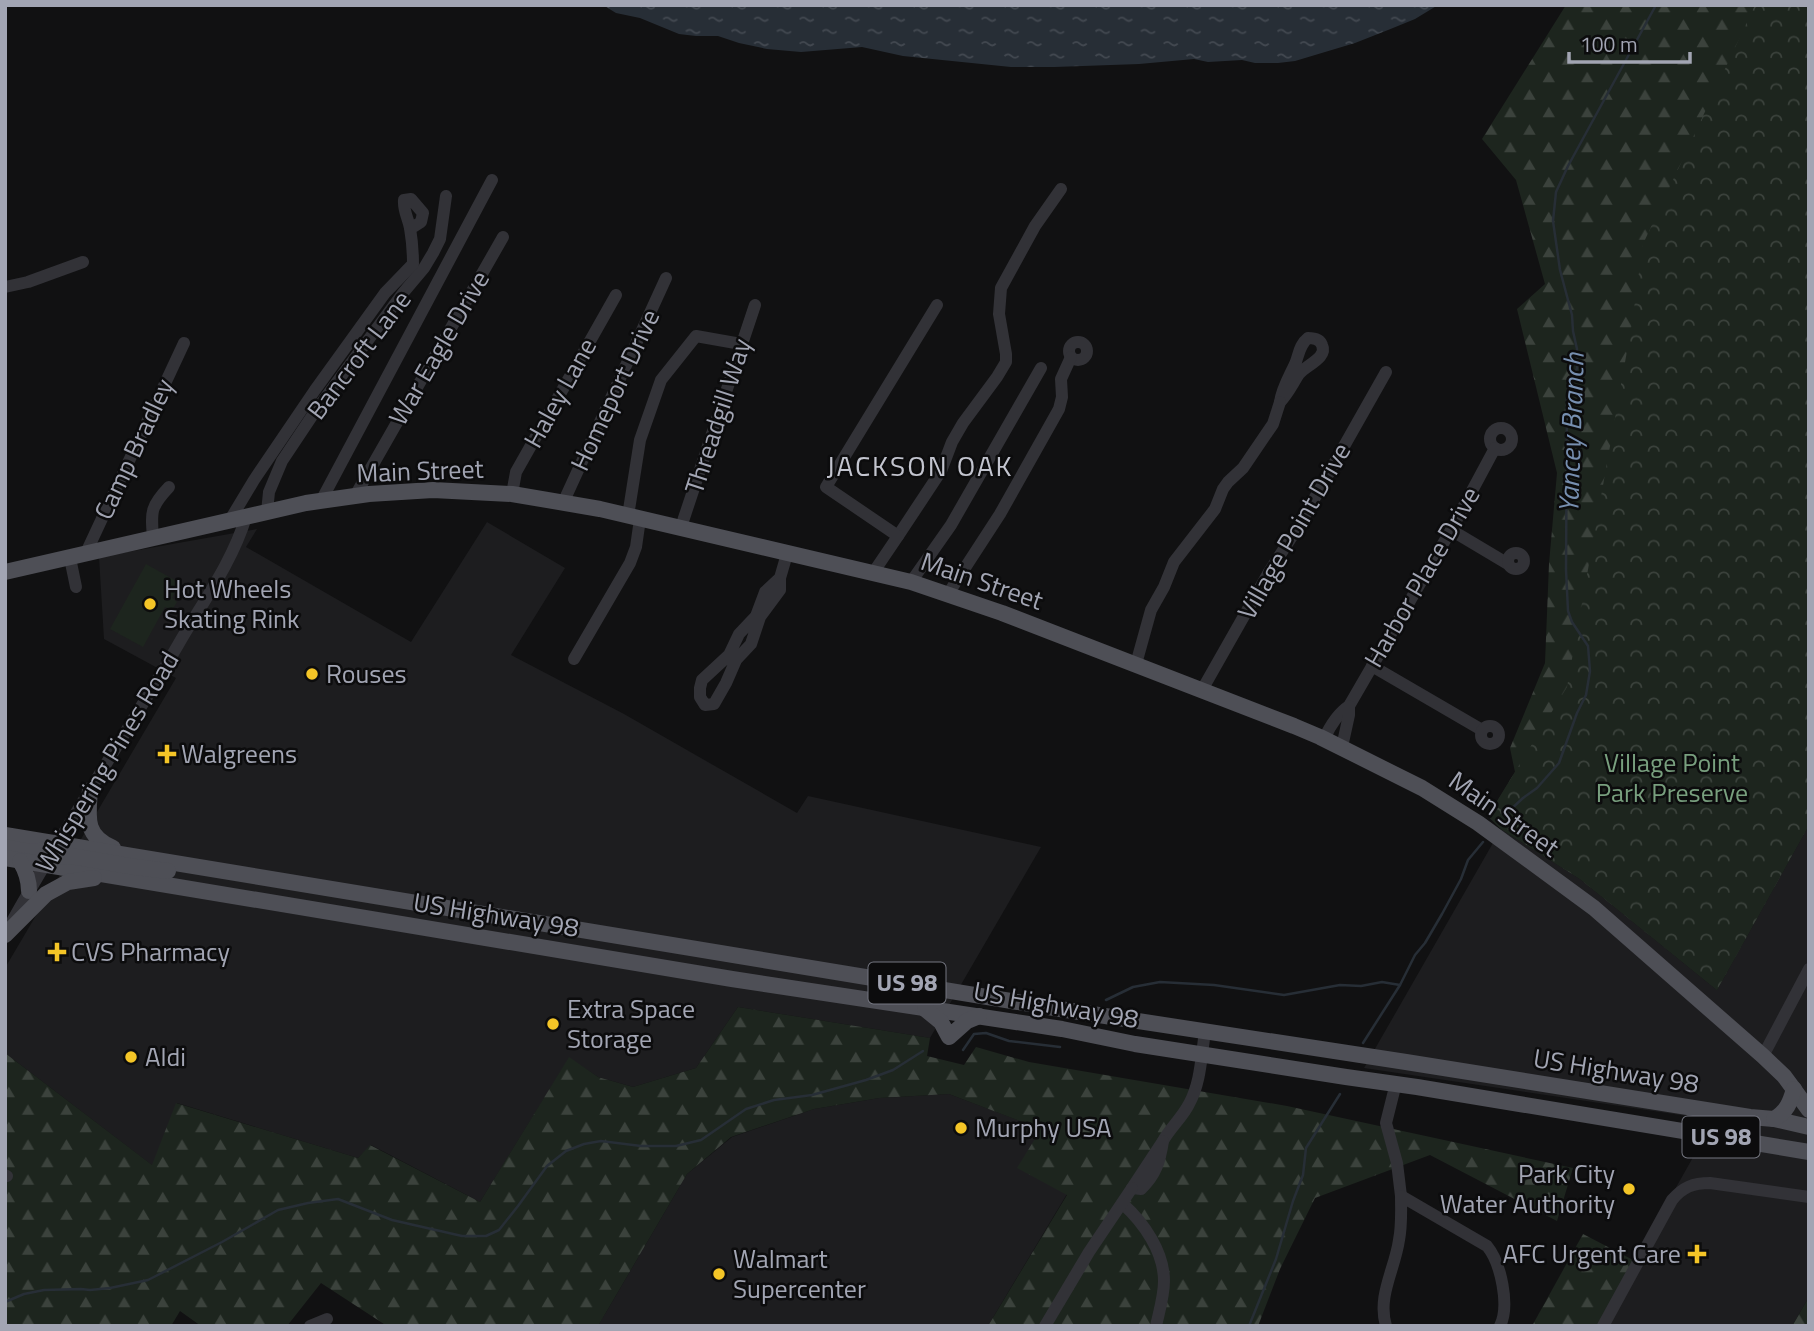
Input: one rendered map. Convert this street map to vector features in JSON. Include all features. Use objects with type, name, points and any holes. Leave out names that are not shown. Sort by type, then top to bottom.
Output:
[{"type":"main road","name":"Main Street","points":[[5,572],[321,501],[433,490],[512,494],[600,509],[911,582],[1002,613],[1324,739],[1432,793],[1505,842],[1594,908],[1763,1056],[1784,1076],[1809,1111]]},
{"type":"main road","points":[[90,790],[89,822],[95,838],[128,854]]},
{"type":"main road","name":"US Highway 98","points":[[5,835],[1205,1032],[1774,1119],[1809,1127]]},
{"type":"main road","points":[[5,847],[41,852],[57,842]]},
{"type":"main road","points":[[44,864],[55,858],[71,856],[135,867],[209,875],[247,874]]},
{"type":"main road","points":[[12,859],[26,872],[29,891]]},
{"type":"main road","name":"US Highway 98","points":[[12,859],[732,979],[1062,1029],[1135,1044],[1396,1083],[1809,1152]]},
{"type":"main road","points":[[5,934],[37,901],[57,887],[68,882],[111,875]]},
{"type":"main road","points":[[922,1007],[941,1021],[949,1037],[967,1021],[979,1016]]},
{"type":"main road","points":[[1774,1119],[1789,1106],[1794,1089]]},
{"type":"street","points":[[321,501],[492,180]]},
{"type":"street","points":[[873,573],[941,471],[962,423],[1006,362],[999,314],[1001,288],[1035,226],[1061,189]]},
{"type":"street","name":"Bancroft Lane","points":[[267,512],[269,492],[282,461],[314,413],[433,253],[440,239],[446,196]]},
{"type":"street","name":"Whispering Pines Road","points":[[5,934],[57,842],[128,730],[233,553],[238,519],[281,438],[384,293],[413,264],[410,229]]},
{"type":"street","name":"War Eagle Drive","points":[[355,496],[503,237]]},
{"type":"street","points":[[5,287],[29,282],[83,262]]},
{"type":"street","name":"Homeport Drive","points":[[563,503],[666,278]]},
{"type":"street","name":"Haley Lane","points":[[512,494],[516,471],[616,295]]},
{"type":"street","name":"Threadgill Way","points":[[681,527],[755,305]]},
{"type":"street","points":[[898,536],[826,487],[937,305]]},
{"type":"street","points":[[574,659],[630,564],[636,547],[634,518],[640,440],[661,380],[696,336],[741,344]]},
{"type":"street","points":[[1136,664],[1143,638],[1156,617],[1174,562],[1215,509],[1228,482],[1243,468],[1273,424],[1285,382],[1297,359],[1301,344],[1308,338],[1317,340],[1323,348],[1319,359],[1305,368],[1280,402]]},
{"type":"street","name":"Camp Bradley","points":[[78,556],[184,343]]},
{"type":"street","points":[[948,594],[1000,514],[1059,409],[1062,397],[1061,379],[1071,357]]},
{"type":"street","points":[[911,582],[951,525],[1041,368]]},
{"type":"street","name":"Village Point Drive","points":[[1202,690],[1386,372]]},
{"type":"street","name":"Harbor Place Drive","points":[[1324,739],[1341,711],[1349,706],[1495,448]]},
{"type":"street","points":[[153,538],[152,513],[159,498],[169,487]]},
{"type":"street","points":[[1451,530],[1508,564]]},
{"type":"street","points":[[732,657],[751,644],[758,617],[780,590],[780,578],[787,554]]},
{"type":"street","points":[[76,587],[78,556]]},
{"type":"street","points":[[1372,666],[1482,730]]},
{"type":"street","name":"Harbor Place Drive","points":[[1342,747],[1349,706]]},
{"type":"street","points":[[359,917],[362,895]]},
{"type":"street","points":[[732,979],[736,955]]},
{"type":"street","points":[[1763,1056],[1803,993],[1809,969]]},
{"type":"street","points":[[1045,1326],[1089,1252],[1123,1204],[1169,1130],[1189,1105],[1200,1073],[1205,1032]]},
{"type":"street","points":[[1438,1090],[1443,1068]]},
{"type":"street","points":[[1386,1326],[1383,1307],[1401,1224],[1397,1163],[1386,1123],[1396,1083]]},
{"type":"street","points":[[1602,1326],[1672,1200],[1684,1187],[1710,1182],[1809,1197]]},
{"type":"street","points":[[1401,1196],[1487,1246],[1493,1253],[1506,1302],[1500,1326]]},
{"type":"street","points":[[1123,1204],[1143,1226],[1163,1264],[1164,1283],[1156,1326]]},
{"type":"street","points":[[310,1326],[327,1319]]},
{"type":"shaded area","points":[[487,522],[565,568],[511,655],[624,714],[797,813],[808,796],[1041,847],[930,1038],[738,1007],[696,1068],[633,1087],[598,1077],[569,1058],[480,1202],[371,1145],[358,1158],[177,1103],[153,1166],[5,1053],[5,968],[176,678],[104,639],[99,557],[257,529],[246,547],[411,642]]},
{"type":"shaded area","points":[[1809,825],[1809,1297],[1792,1326],[1598,1326],[1714,1120],[1364,1068],[1501,829],[1580,879],[1717,990]]},
{"type":"shaded area","points":[[949,1094],[1042,1129],[1067,1194],[988,1326],[598,1326],[687,1174],[732,1137],[814,1109],[879,1098]]},
{"type":"green space","name":"Village Point Park Preserve","points":[[1566,5],[1809,5],[1809,825],[1717,990],[1580,879],[1501,829],[1488,816],[1515,772],[1510,748],[1545,663],[1549,564],[1557,473],[1517,309],[1545,284],[1516,180],[1482,139]]},
{"type":"green space","name":"Village Point Park Preserve","points":[[1755,5],[1809,5],[1809,825],[1717,990],[1580,879],[1501,829],[1488,816],[1567,687],[1632,323],[1643,244]]},
{"type":"green space","name":"Hot Wheels Skating Rink","points":[[146,564],[180,583],[172,598],[177,602],[172,610],[165,607],[143,647],[110,629]]},
{"type":"green space","points":[[738,1007],[930,1038],[927,1056],[964,1065],[976,1047],[1029,1062],[1287,1106],[1573,1168],[1557,1221],[1430,1155],[1315,1198],[1280,1269],[1258,1326],[988,1326],[1067,1195],[1017,1168],[1041,1129],[949,1094],[879,1098],[814,1109],[731,1137],[687,1174],[598,1326],[387,1326],[321,1283],[287,1326],[201,1326],[180,1311],[171,1326],[5,1326],[5,1053],[152,1165],[176,1103],[358,1158],[370,1145],[480,1202],[569,1057],[598,1077],[633,1087],[696,1068]]},
{"type":"green space","points":[[1583,1234],[1635,1261],[1598,1326],[1532,1326]]},
{"type":"green space","points":[[1809,1297],[1809,1326],[1792,1326]]},
{"type":"water","points":[[603,5],[1438,5],[1415,19],[1355,43],[1295,61],[1255,63],[1242,60],[1208,62],[1194,59],[1139,64],[1011,67],[903,56],[862,47],[801,52],[767,49],[718,36],[679,34],[640,18],[616,13]]},
{"type":"waterway","name":"Yancey Branch","points":[[1508,812],[1537,788],[1559,763],[1586,695],[1590,671],[1588,646],[1568,611],[1567,399],[1577,368],[1577,349],[1572,315],[1560,270],[1553,221],[1556,192],[1656,5]]},
{"type":"waterway","name":"Yancey Branch","points":[[1106,1000],[1133,987],[1160,982],[1214,985],[1284,995],[1340,985],[1361,986],[1382,982],[1400,985],[1415,955],[1442,914],[1468,860],[1483,842]]},
{"type":"waterway","points":[[1363,1043],[1400,985]]},
{"type":"waterway","name":"Yancey Branch","points":[[963,1050],[974,1034],[986,1033],[1009,1041],[1060,1047]]},
{"type":"waterway","name":"Yancey Branch","points":[[5,1302],[44,1290],[90,1290],[148,1280],[278,1210],[308,1203],[338,1199],[392,1220],[462,1236],[486,1236],[499,1230],[547,1166],[566,1151],[601,1141],[641,1146],[676,1146],[701,1140],[746,1109],[774,1100],[812,1095],[866,1080],[893,1070],[923,1051]]},
{"type":"waterway","points":[[1249,1326],[1276,1259],[1303,1175],[1306,1148],[1340,1094]]},
{"type":"place","name":"Hot Wheels Skating Rink","points":[[150,604]]},
{"type":"place","name":"Rouses","points":[[312,674]]},
{"type":"place","name":"Walgreens","points":[[167,754]]},
{"type":"place","name":"CVS Pharmacy","points":[[57,952]]},
{"type":"place","name":"Extra Space Storage","points":[[553,1024]]},
{"type":"place","name":"Aldi","points":[[131,1057]]},
{"type":"place","name":"Murphy USA","points":[[961,1128]]},
{"type":"place","name":"Park City Water Authority","points":[[1629,1189]]},
{"type":"place","name":"AFC Urgent Care","points":[[1697,1254]]},
{"type":"place","name":"Walmart Supercenter","points":[[719,1274]]},
{"type":"district","name":"JACKSON OAK","points":[[920,466]]}]
